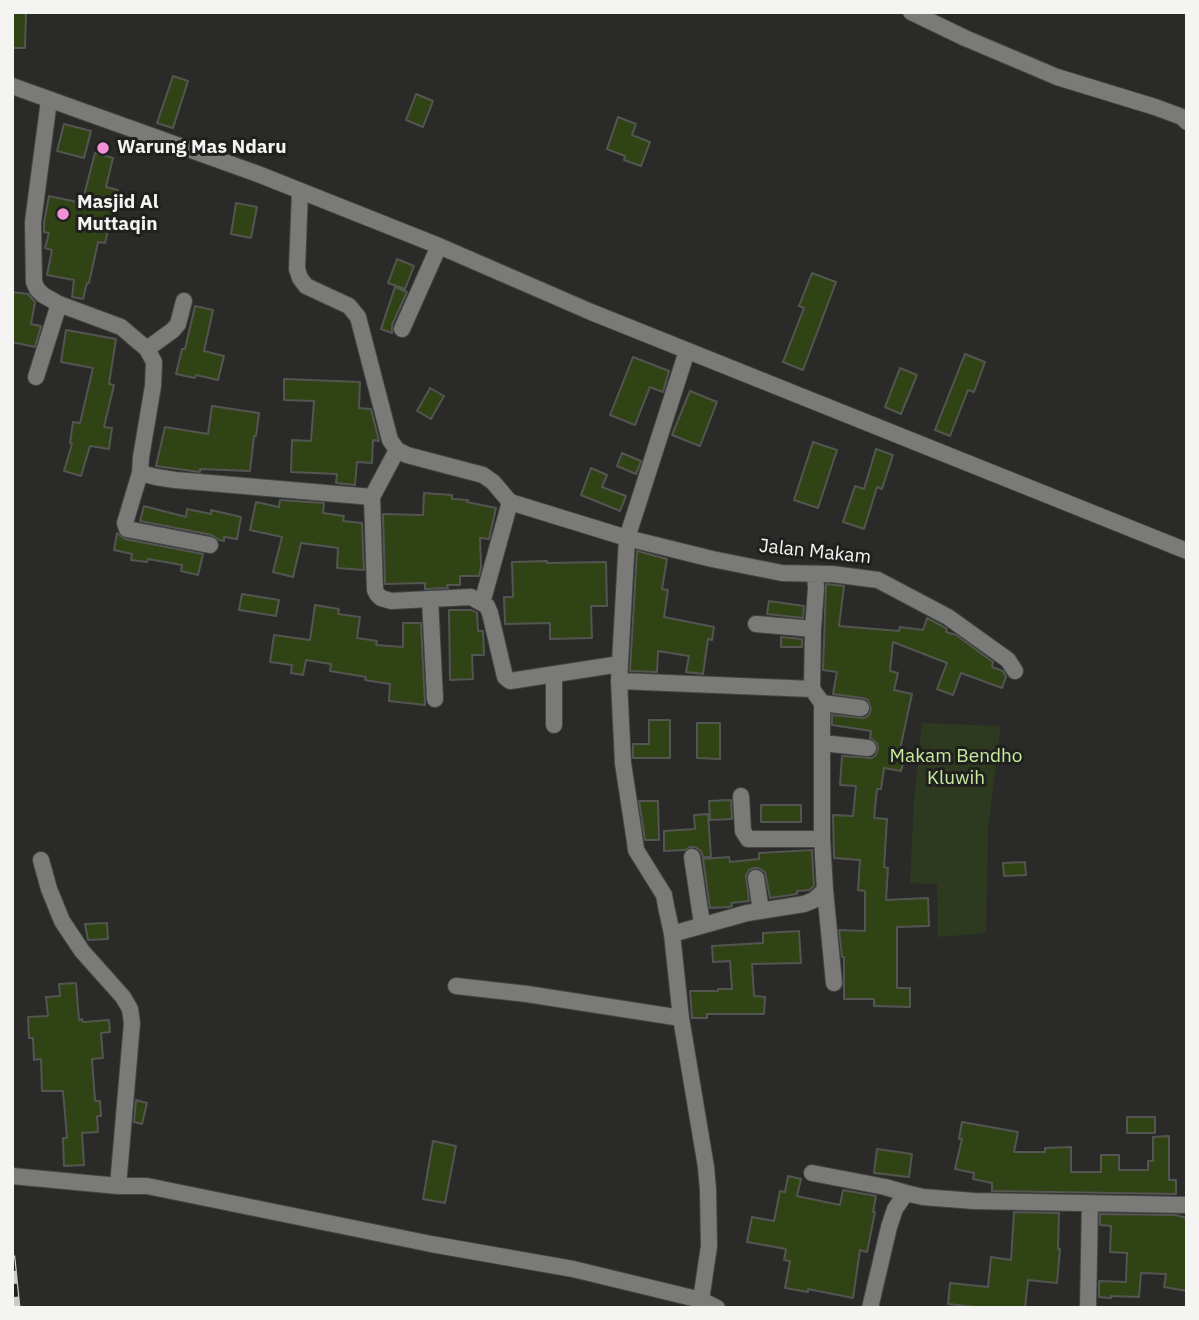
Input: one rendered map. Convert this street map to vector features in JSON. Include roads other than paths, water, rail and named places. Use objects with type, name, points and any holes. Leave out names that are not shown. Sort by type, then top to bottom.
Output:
[{"type":"street","points":[[911,12],[1057,77],[1155,107],[1182,117],[1187,122]]},
{"type":"street","points":[[12,86],[245,170],[439,246],[591,312],[1187,551]]},
{"type":"street","points":[[49,100],[33,222],[34,282],[43,295],[60,304],[121,327],[147,349],[154,362],[140,473],[125,523],[127,529],[210,545]]},
{"type":"street","points":[[300,191],[297,269],[300,278],[306,286],[349,306],[358,317],[390,440],[397,450],[407,455],[483,475],[493,482],[510,502],[482,603]]},
{"type":"street","points":[[401,329],[439,246]]},
{"type":"street","points":[[147,349],[178,324],[184,300]]},
{"type":"street","points":[[36,377],[60,304]]},
{"type":"street","points":[[687,351],[627,538],[620,672],[623,762],[636,850],[664,895],[706,1167],[709,1246],[701,1300]]},
{"type":"street","points":[[397,450],[372,497],[375,590],[381,598],[391,601],[471,597],[487,606],[505,677],[510,681],[554,675],[620,672],[811,689]]},
{"type":"street","points":[[140,473],[174,480],[372,497]]},
{"type":"street","name":"Jalan Makam","points":[[510,502],[627,538],[712,559],[782,573],[878,580],[948,617],[1008,660],[1015,671]]},
{"type":"street","points":[[815,574],[811,689],[822,704],[822,839],[834,983]]},
{"type":"street","points":[[430,599],[436,699]]},
{"type":"street","points":[[756,624],[813,629]]},
{"type":"street","points":[[554,675],[554,725]]},
{"type":"street","points":[[822,704],[861,708]]},
{"type":"street","points":[[822,743],[868,748]]},
{"type":"street","points":[[741,796],[743,831],[746,838],[822,839]]},
{"type":"street","points":[[692,857],[702,924]]},
{"type":"street","points":[[41,860],[62,920],[82,951],[123,997],[130,1009],[132,1023],[118,1186]]},
{"type":"street","points":[[756,878],[761,911]]},
{"type":"street","points":[[672,934],[702,924],[804,904],[814,900],[825,890]]},
{"type":"street","points":[[456,986],[527,993],[681,1018]]},
{"type":"street","points":[[812,1173],[884,1186],[923,1197],[974,1201],[1187,1205]]},
{"type":"street","points":[[12,1176],[118,1186],[147,1186],[431,1244],[573,1269],[701,1300],[717,1308]]},
{"type":"street","points":[[870,1308],[889,1227],[895,1209],[906,1193]]},
{"type":"street","points":[[1088,1308],[1090,1204]]},
{"type":"railway","points":[[12,1258],[17,1308]]},
{"type":"place","name":"Warung Mas Ndaru","points":[[103,148]]},
{"type":"place","name":"Masjid Al Muttaqin","points":[[63,214]]},
{"type":"park label","name":"Makam Bendho Kluwih","points":[[956,768]]}]
